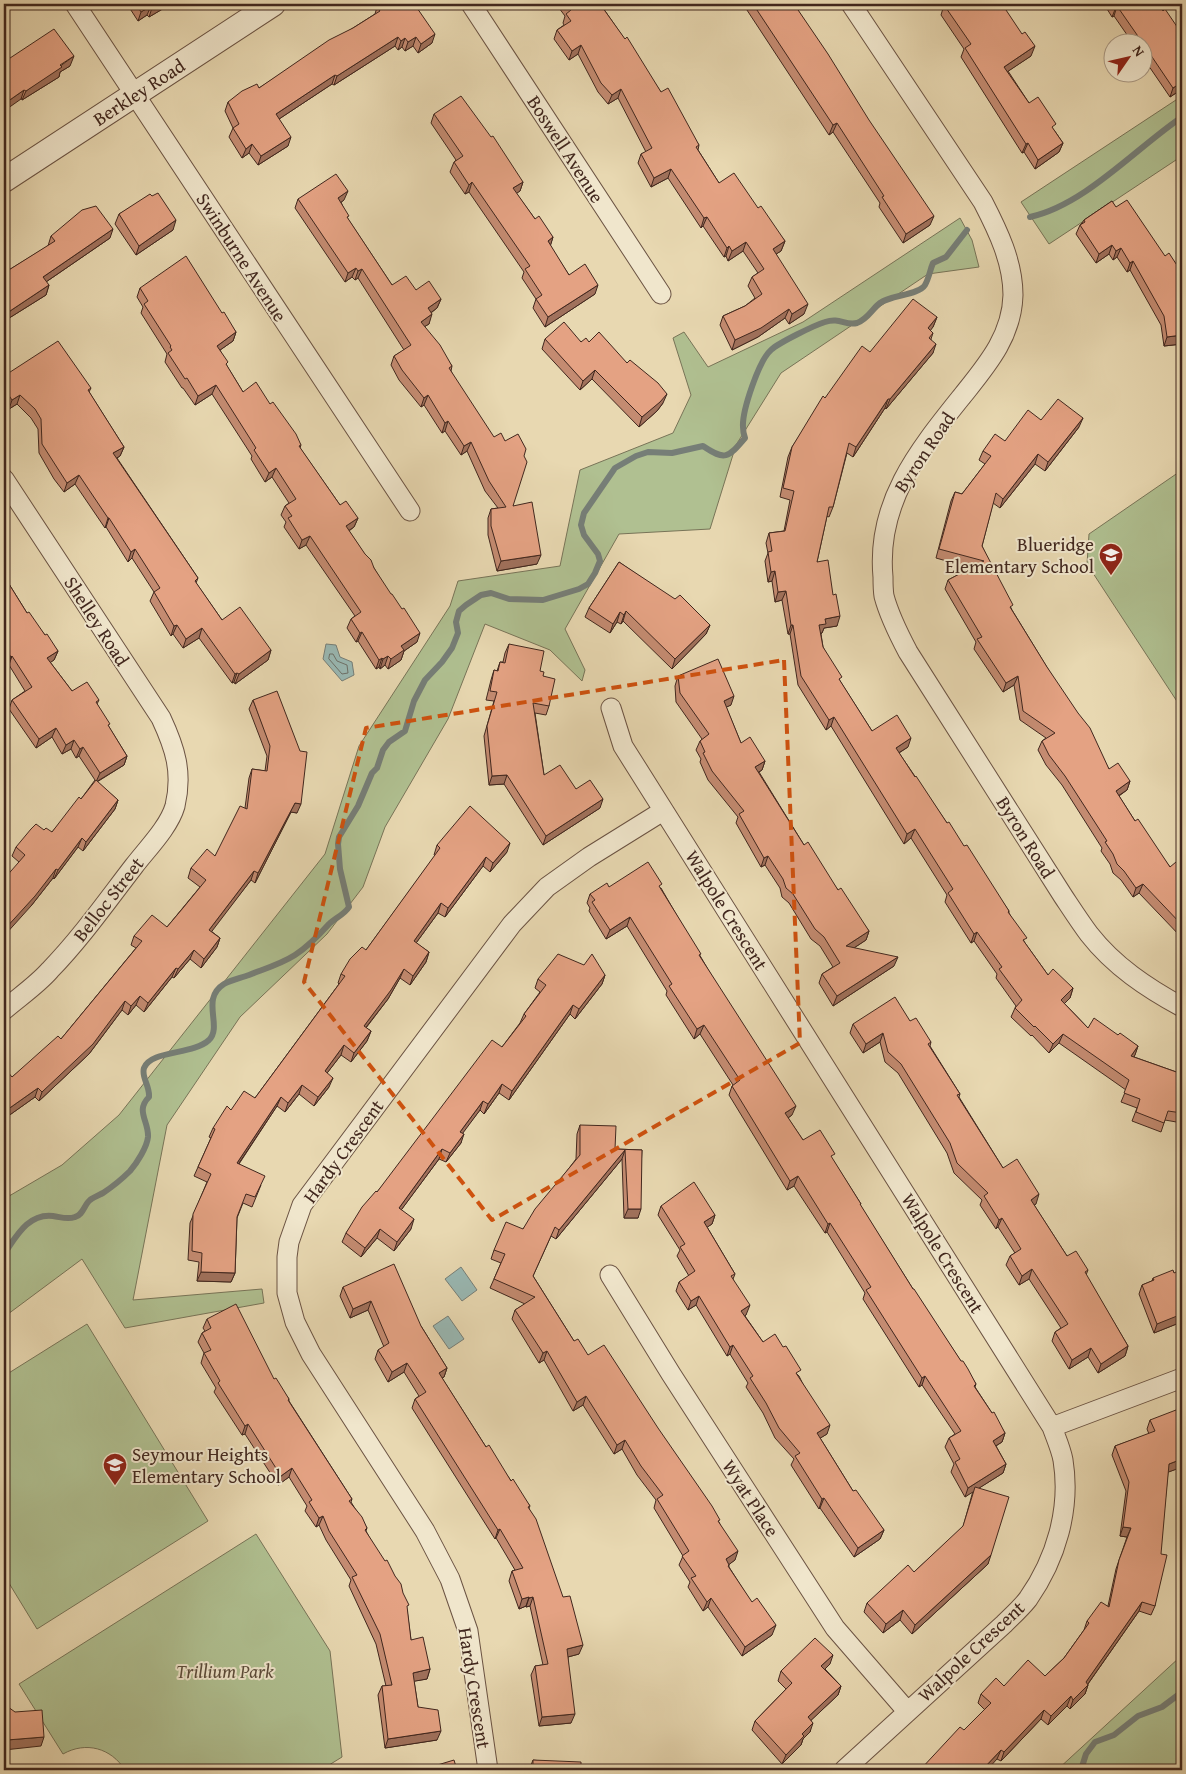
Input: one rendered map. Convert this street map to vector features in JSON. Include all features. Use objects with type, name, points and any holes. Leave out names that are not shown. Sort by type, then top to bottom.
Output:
[{"type":"street","name":"Swinburne Avenue","points":[[75,4],[410,511]]},
{"type":"street","name":"Berkley Road","points":[[4,180],[273,4]]},
{"type":"street","name":"Boswell Avenue","points":[[471,4],[661,294]]},
{"type":"street","name":"Byron Road","points":[[851,4],[983,202],[1001,240],[1010,269],[1013,296],[1006,331],[991,360],[909,467],[894,497],[885,529],[881,557],[884,596],[898,634],[908,652],[1063,896],[1090,935],[1118,965],[1144,985],[1182,1007]]},
{"type":"street","name":"Shelley Road","points":[[4,479],[161,718],[172,742],[179,768]]},
{"type":"street","name":"Walpole Crescent","points":[[611,708],[624,746],[1052,1427],[1063,1459],[1065,1490],[1063,1519],[1054,1551],[1027,1600],[1010,1618],[844,1770]]},
{"type":"street","name":"Belloc Street","points":[[4,1010],[49,971],[84,930],[162,830],[174,808],[178,789],[179,768]]},
{"type":"street","name":"Hardy Crescent","points":[[488,1770],[468,1631],[450,1579],[425,1531],[311,1354],[295,1322],[287,1293],[289,1242],[302,1205],[512,924],[547,887],[589,857],[663,810]]},
{"type":"street","name":"Wyat Place","points":[[610,1275],[671,1374],[836,1628],[908,1711]]},
{"type":"street","points":[[1052,1427],[1182,1378]]},
{"type":"highlighted area","points":[[784,660],[800,1043],[492,1220],[304,982],[366,728]]},
{"type":"green space","points":[[1182,96],[1182,156],[1049,244],[1021,202]]},
{"type":"green space","points":[[960,218],[972,240],[979,267],[928,274],[781,373],[736,445],[710,529],[619,534],[565,629],[585,670],[582,681],[550,650],[485,624],[448,719],[385,827],[363,887],[327,934],[240,1017],[167,1125],[133,1300],[262,1289],[264,1303],[125,1328],[82,1259],[4,1317],[4,1199],[62,1165],[119,1115],[325,854],[359,746],[450,606],[458,581],[560,566],[580,470],[673,433],[691,395],[673,338],[684,332],[708,367],[803,322]]},
{"type":"green space","points":[[1182,470],[1182,709],[1087,564],[1089,534]]},
{"type":"green space","name":"Seymour Heights Elementary School","points":[[87,1324],[208,1521],[37,1629],[4,1575],[4,1376]]},
{"type":"green space","name":"Trillium Park","points":[[256,1534],[330,1651],[342,1757],[321,1770],[125,1770],[113,1756],[97,1749],[80,1748],[63,1754],[19,1684]]},
{"type":"green space","points":[[1182,1654],[1182,1770],[1057,1770],[1180,1657]]},
{"type":"water","points":[[326,644],[336,645],[340,657],[352,662],[354,675],[342,681],[323,659]]},
{"type":"water","points":[[461,1267],[477,1290],[462,1301],[445,1279]]},
{"type":"water","points":[[448,1316],[464,1339],[449,1349],[433,1326]]},
{"type":"building","points":[[136,4],[159,4],[141,12]]},
{"type":"building","points":[[382,4],[417,4],[415,5],[435,34],[421,44],[416,37],[408,42],[405,38],[401,41],[398,37],[337,76],[335,75],[276,114],[291,137],[261,156],[252,144],[246,149],[233,128],[239,124],[228,102],[242,91],[257,84],[259,88],[329,40],[380,11],[377,7]]},
{"type":"building","points":[[566,4],[600,4],[625,39],[627,37],[661,92],[668,88],[699,145],[696,147],[719,183],[734,173],[758,208],[761,206],[785,241],[773,249],[808,304],[792,314],[789,309],[761,328],[735,340],[723,316],[745,306],[762,294],[752,277],[764,269],[746,242],[732,251],[729,246],[727,248],[707,217],[704,218],[671,169],[654,178],[641,154],[652,148],[621,89],[612,95],[601,83],[581,45],[572,51],[557,30],[571,21],[566,14],[571,10]]},
{"type":"building","points":[[753,4],[794,4],[934,216],[906,234],[837,123],[833,125]]},
{"type":"building","points":[[1002,4],[1022,34],[1025,32],[1035,46],[1004,67],[1029,103],[1038,97],[1056,124],[1052,127],[1063,143],[1038,160],[965,48],[971,44],[944,5]]},
{"type":"building","points":[[1113,4],[1158,4],[1163,11],[1165,9],[1182,34],[1178,39],[1182,46],[1182,82],[1173,88],[1154,60],[1154,32],[1135,32]]},
{"type":"building","points":[[54,29],[74,56],[60,65],[62,67],[4,104],[4,62]]},
{"type":"building","points":[[461,96],[491,137],[493,136],[523,182],[513,188],[535,219],[539,216],[553,237],[548,241],[569,275],[585,264],[598,285],[548,317],[536,299],[542,295],[525,269],[530,266],[472,182],[469,185],[454,162],[463,156],[434,114]]},
{"type":"building","points":[[336,174],[348,191],[338,198],[349,216],[347,217],[392,285],[406,276],[416,290],[429,281],[441,299],[428,308],[432,314],[421,322],[440,345],[452,366],[449,368],[494,437],[501,433],[505,441],[518,434],[526,449],[524,456],[527,462],[513,506],[532,502],[541,555],[501,561],[491,526],[491,509],[506,507],[489,481],[471,442],[464,446],[448,421],[445,423],[428,395],[424,398],[402,370],[394,356],[411,345],[362,269],[358,271],[356,268],[348,273],[298,199]]},
{"type":"building","points":[[158,193],[176,220],[139,246],[119,214],[150,194],[152,196]]},
{"type":"building","points":[[1127,200],[1165,256],[1169,253],[1182,273],[1182,335],[1167,337],[1164,316],[1133,261],[1130,263],[1121,248],[1116,251],[1112,245],[1099,254],[1080,225],[1085,222],[1084,220],[1112,201],[1116,207]]},
{"type":"building","points":[[96,206],[113,229],[43,277],[49,285],[10,311],[6,306],[4,308],[4,273],[55,241],[51,236],[82,210]]},
{"type":"building","points":[[186,256],[236,332],[217,346],[228,362],[226,364],[243,392],[256,382],[270,404],[273,402],[296,434],[301,445],[299,446],[340,505],[346,501],[358,518],[346,526],[371,560],[391,594],[402,609],[404,608],[420,633],[401,646],[404,650],[391,659],[388,656],[379,660],[362,632],[360,633],[351,619],[361,612],[310,536],[302,540],[288,518],[292,516],[285,506],[296,499],[276,468],[269,473],[254,450],[256,448],[216,385],[198,396],[168,353],[172,350],[171,346],[144,304],[148,301],[140,288]]},
{"type":"building","points":[[913,299],[937,317],[928,328],[933,333],[929,338],[936,344],[890,399],[888,399],[856,447],[849,443],[833,507],[829,507],[817,562],[828,560],[833,595],[836,594],[840,616],[825,619],[826,624],[819,625],[823,647],[842,677],[839,679],[872,731],[897,715],[911,738],[896,748],[947,823],[949,822],[964,846],[967,845],[1008,912],[1027,938],[1023,940],[1048,975],[1053,969],[1073,988],[1061,1000],[1088,1028],[1094,1018],[1138,1046],[1131,1056],[1182,1074],[1182,1113],[1168,1111],[1164,1123],[1136,1112],[1140,1099],[1124,1093],[1129,1080],[1063,1034],[1053,1044],[1015,1008],[1022,1000],[999,969],[1002,967],[977,932],[974,934],[948,893],[953,889],[915,829],[907,834],[834,717],[829,720],[801,676],[786,591],[778,592],[775,571],[771,572],[768,552],[772,551],[769,533],[785,531],[794,491],[783,488],[792,447],[823,396],[825,398],[862,346],[870,352]]},
{"type":"building","points":[[564,322],[581,342],[586,338],[589,342],[599,332],[627,363],[630,360],[658,383],[667,394],[642,417],[595,370],[583,381],[545,339]]},
{"type":"building","points":[[58,341],[91,388],[88,390],[124,447],[113,453],[198,578],[195,581],[222,620],[240,607],[271,650],[239,674],[235,674],[202,628],[186,639],[177,625],[174,626],[154,592],[160,588],[135,549],[131,552],[79,475],[67,483],[58,469],[42,444],[41,419],[35,409],[20,395],[12,400],[4,388],[4,376]]},
{"type":"building","points":[[1058,399],[1083,418],[1048,462],[1038,454],[1003,499],[996,493],[982,546],[1013,605],[1010,607],[1047,667],[1090,728],[1109,769],[1118,763],[1130,781],[1116,791],[1135,821],[1138,819],[1170,867],[1176,862],[1182,870],[1182,925],[1143,884],[1136,888],[1117,864],[1105,842],[1107,841],[1065,776],[1049,755],[1042,741],[1055,733],[1023,711],[1018,676],[1006,683],[977,639],[982,637],[948,580],[984,561],[939,549],[955,492],[962,494],[991,456],[983,451],[995,434],[1005,441],[1028,410],[1041,420]]},
{"type":"building","points":[[619,562],[675,599],[680,595],[710,625],[675,659],[626,611],[624,615],[620,612],[613,624],[589,608]]},
{"type":"building","points":[[4,576],[27,613],[29,612],[45,635],[47,634],[58,651],[47,658],[72,691],[87,682],[99,700],[96,702],[127,756],[100,773],[83,747],[80,749],[74,740],[66,745],[56,728],[39,739],[12,700],[32,687],[4,647]]},
{"type":"building","points":[[509,644],[544,651],[540,671],[544,672],[543,676],[555,679],[549,706],[533,703],[544,775],[560,765],[576,789],[590,780],[603,799],[546,836],[507,775],[492,776],[487,726],[497,692],[490,691],[494,670],[498,671],[500,662],[505,663]]},
{"type":"building","points":[[718,659],[734,696],[724,701],[741,743],[750,737],[765,761],[755,767],[804,845],[808,842],[838,890],[841,888],[869,931],[846,946],[898,957],[837,996],[822,974],[840,963],[824,937],[815,929],[793,894],[786,888],[783,879],[768,856],[764,858],[739,814],[744,811],[712,771],[703,753],[705,752],[700,741],[709,734],[680,693],[678,676]]},
{"type":"building","points":[[277,691],[300,751],[307,752],[301,804],[295,803],[258,873],[254,871],[209,930],[220,938],[204,959],[194,950],[178,969],[176,968],[148,1003],[140,996],[131,1006],[125,1001],[93,1044],[42,1092],[38,1088],[4,1112],[4,1073],[7,1071],[12,1077],[58,1036],[61,1039],[142,941],[134,936],[152,915],[167,927],[206,880],[191,868],[207,849],[215,856],[240,806],[247,809],[252,769],[267,771],[270,746],[253,700]]},
{"type":"building","points":[[96,780],[118,800],[86,842],[82,838],[58,870],[56,869],[35,896],[4,930],[4,879],[25,855],[16,847],[36,824],[44,830],[46,828],[52,832],[79,797],[81,799]]},
{"type":"building","points":[[470,806],[510,843],[493,863],[486,857],[448,908],[441,903],[414,941],[429,952],[413,976],[404,969],[364,1026],[371,1031],[354,1053],[344,1045],[325,1071],[333,1078],[318,1097],[302,1085],[288,1103],[281,1097],[237,1163],[265,1176],[255,1197],[246,1194],[237,1217],[235,1273],[201,1272],[202,1253],[192,1251],[193,1214],[211,1174],[198,1167],[215,1129],[213,1128],[227,1106],[231,1110],[244,1091],[255,1098],[345,976],[341,974],[350,959],[362,947],[366,950],[440,848],[437,845]]},
{"type":"building","points":[[648,862],[662,884],[659,886],[701,954],[699,955],[796,1106],[785,1113],[803,1140],[820,1130],[835,1154],[831,1156],[860,1204],[913,1289],[961,1361],[963,1361],[976,1384],[974,1386],[992,1413],[994,1412],[1005,1433],[993,1441],[1006,1464],[968,1488],[955,1462],[960,1459],[949,1438],[961,1431],[925,1376],[922,1378],[866,1290],[871,1287],[798,1176],[790,1181],[732,1086],[740,1080],[704,1025],[697,1029],[669,986],[672,984],[630,917],[610,930],[592,902],[595,900],[590,894],[607,883],[609,887]]},
{"type":"building","points":[[558,954],[584,965],[592,954],[605,975],[579,1009],[573,1005],[512,1091],[502,1084],[488,1104],[483,1101],[460,1132],[464,1134],[450,1153],[442,1149],[399,1208],[414,1219],[397,1242],[380,1229],[365,1248],[346,1233],[362,1207],[377,1192],[492,1040],[502,1047],[526,1016],[524,1014],[546,985],[538,979]]},
{"type":"building","points":[[895,997],[910,1021],[916,1018],[931,1042],[928,1044],[960,1094],[957,1095],[1003,1168],[1017,1159],[1039,1194],[1031,1200],[1067,1256],[1076,1251],[1088,1270],[1085,1272],[1128,1346],[1101,1364],[1091,1348],[1072,1360],[1055,1332],[1068,1324],[1032,1269],[1022,1276],[1010,1256],[1021,1249],[1002,1218],[999,1220],[984,1196],[988,1193],[957,1163],[950,1143],[901,1064],[888,1052],[883,1033],[866,1044],[853,1024]]},
{"type":"building","points":[[580,1125],[616,1126],[615,1149],[642,1150],[641,1209],[628,1209],[625,1150],[559,1230],[555,1227],[533,1276],[574,1341],[578,1339],[588,1355],[604,1345],[712,1506],[720,1520],[718,1521],[738,1551],[726,1559],[728,1566],[752,1602],[757,1598],[776,1625],[745,1647],[711,1598],[707,1602],[691,1578],[696,1576],[682,1556],[689,1551],[657,1499],[663,1495],[641,1466],[625,1440],[617,1445],[586,1396],[577,1402],[547,1351],[543,1353],[515,1310],[535,1297],[494,1279],[505,1254],[494,1250],[506,1222],[523,1229],[535,1209],[580,1155]]},
{"type":"building","points":[[694,1182],[715,1215],[704,1222],[735,1274],[731,1276],[750,1305],[741,1311],[763,1342],[775,1334],[783,1347],[786,1346],[801,1370],[796,1373],[830,1425],[817,1433],[853,1491],[856,1490],[884,1530],[858,1548],[824,1498],[822,1499],[795,1456],[800,1453],[779,1428],[750,1378],[753,1376],[733,1345],[730,1347],[699,1296],[691,1301],[679,1282],[695,1271],[680,1247],[685,1244],[661,1206]]},
{"type":"building","points":[[394,1264],[421,1326],[447,1368],[439,1373],[486,1447],[489,1445],[511,1481],[513,1479],[530,1506],[528,1507],[536,1519],[563,1597],[570,1596],[583,1645],[567,1649],[575,1714],[542,1717],[535,1666],[548,1664],[533,1597],[522,1599],[512,1571],[523,1568],[500,1529],[498,1530],[415,1399],[426,1392],[407,1363],[392,1372],[378,1350],[389,1343],[371,1301],[353,1309],[343,1287]]},
{"type":"building","points":[[1182,1269],[1182,1314],[1157,1324],[1142,1285],[1154,1280],[1153,1278],[1173,1270],[1174,1273]]},
{"type":"building","points":[[236,1304],[274,1379],[276,1378],[288,1400],[352,1499],[349,1501],[362,1517],[367,1528],[365,1530],[385,1561],[387,1560],[401,1584],[409,1605],[407,1606],[411,1640],[423,1637],[430,1669],[413,1673],[418,1707],[438,1710],[441,1731],[388,1739],[382,1686],[392,1685],[380,1634],[352,1577],[357,1575],[329,1531],[323,1516],[319,1518],[309,1502],[312,1500],[292,1468],[281,1476],[248,1424],[245,1426],[218,1383],[220,1381],[204,1353],[211,1350],[202,1333],[211,1328],[207,1319]]},
{"type":"building","points":[[1176,1410],[1182,1426],[1182,1459],[1169,1464],[1161,1554],[1167,1555],[1155,1606],[1142,1602],[1086,1682],[1088,1685],[1073,1700],[1071,1696],[1051,1716],[1044,1710],[1004,1752],[1001,1750],[982,1770],[920,1770],[960,1727],[964,1730],[991,1703],[981,1694],[996,1678],[1004,1686],[1028,1660],[1045,1676],[1064,1658],[1089,1623],[1087,1621],[1101,1602],[1109,1607],[1119,1560],[1131,1528],[1123,1527],[1129,1482],[1115,1446],[1155,1431],[1150,1420]]},
{"type":"building","points":[[975,1487],[1009,1497],[991,1555],[915,1625],[903,1610],[886,1624],[867,1603],[908,1565],[914,1572],[963,1526]]},
{"type":"building","points":[[815,1638],[833,1655],[821,1666],[841,1686],[808,1717],[813,1723],[802,1734],[804,1736],[786,1755],[755,1721],[792,1683],[781,1671]]},
{"type":"building","points":[[4,1704],[15,1712],[42,1710],[44,1737],[7,1740],[4,1744]]},
{"type":"building","points":[[454,1760],[457,1770],[421,1770]]},
{"type":"building","points":[[533,1760],[581,1762],[581,1766],[643,1770],[533,1770]]},
{"type":"waterway","points":[[1030,217],[1050,211],[1090,188],[1182,117]]},
{"type":"waterway","points":[[4,1254],[18,1234],[30,1222],[44,1216],[67,1218],[78,1216],[90,1200],[110,1188],[133,1168],[144,1150],[148,1137],[143,1112],[143,1107],[149,1097],[144,1068],[148,1062],[155,1058],[193,1048],[209,1040],[213,1034],[212,1005],[217,990],[224,984],[295,955],[349,907],[340,869],[339,837],[358,806],[372,773],[377,768],[383,750],[389,742],[405,731],[414,701],[425,680],[452,648],[458,633],[456,622],[459,611],[481,595],[491,593],[509,599],[543,600],[579,589],[588,584],[600,561],[598,554],[584,535],[581,525],[584,513],[615,468],[636,456],[648,452],[672,453],[703,446],[716,454],[726,455],[730,453],[745,438],[743,420],[748,398],[761,364],[771,350],[797,334],[825,322],[835,320],[853,324],[857,323],[885,300],[922,288],[925,285],[933,263],[946,257],[967,230]]},
{"type":"waterway","points":[[1081,1770],[1086,1754],[1095,1742],[1114,1735],[1138,1716],[1162,1707],[1182,1692]]},
{"type":"place","name":"Blueridge Elementary School","points":[[1111,576]]},
{"type":"place","name":"Seymour Heights Elementary School","points":[[115,1486]]}]
